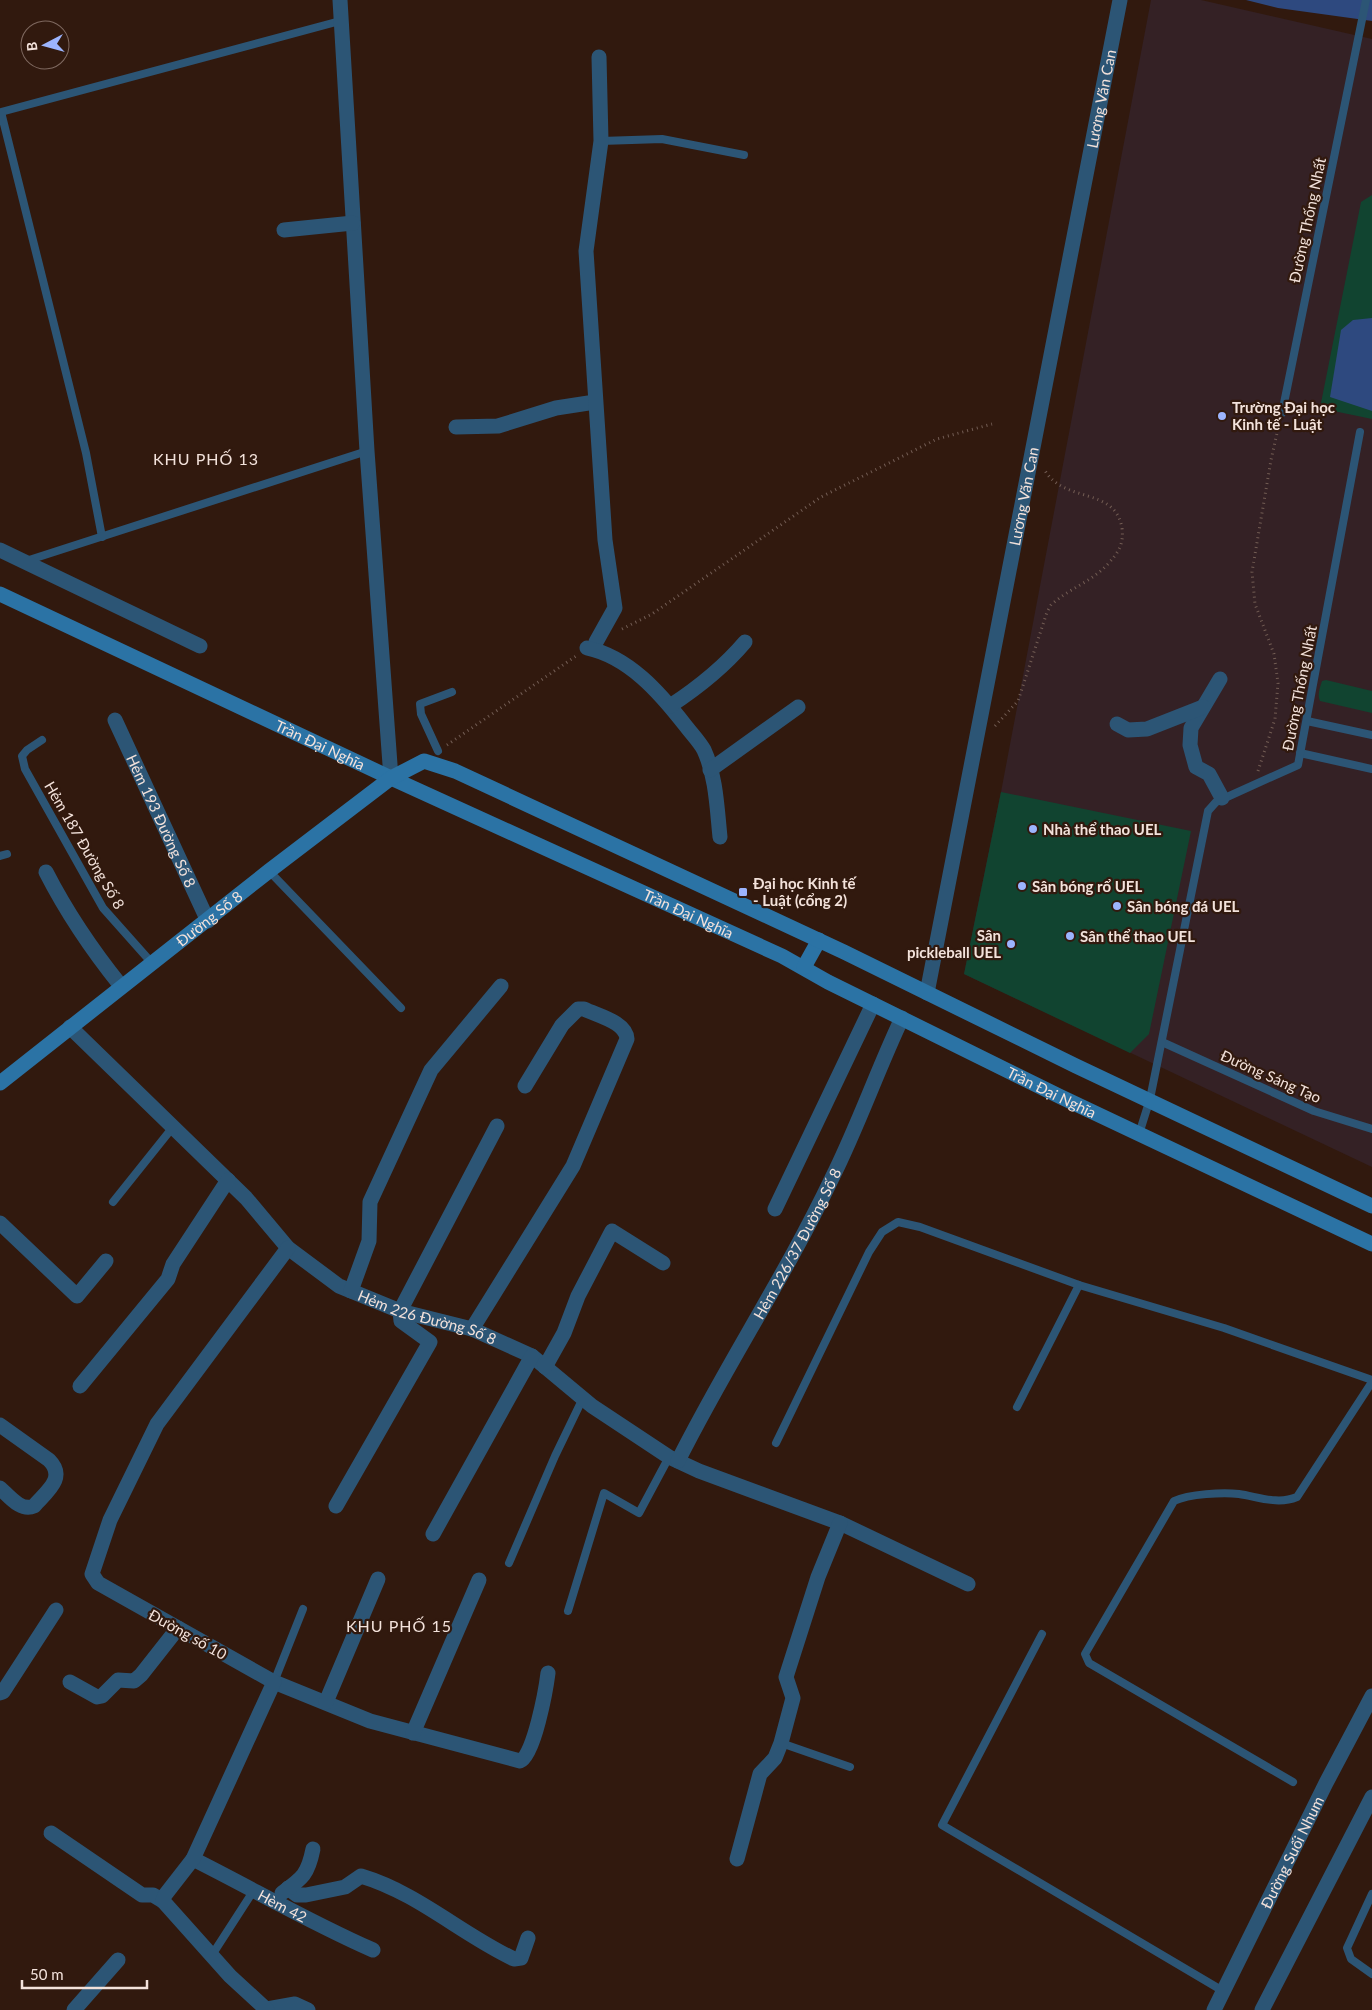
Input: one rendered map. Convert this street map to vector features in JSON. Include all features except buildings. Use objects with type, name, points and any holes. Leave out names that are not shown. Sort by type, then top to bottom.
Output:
[{"type":"street","points":[[340,0],[367,452],[391,778]]},
{"type":"street","name":"Lương Văn Can","points":[[927,992],[1120,0]]},
{"type":"street","points":[[599,57],[602,141],[586,252],[605,540],[615,608],[592,645],[618,660],[658,691],[703,749],[713,779],[720,837]]},
{"type":"street","points":[[284,230],[353,223]]},
{"type":"street","points":[[456,427],[498,426],[556,408],[595,402]]},
{"type":"street","points":[[0,550],[200,646]]},
{"type":"street","name":"Trần Đại Nghĩa","points":[[0,594],[391,778],[804,967],[873,1004],[1139,1134],[1372,1244]]},
{"type":"street","points":[[670,706],[700,687],[726,665],[745,642]]},
{"type":"street","points":[[1220,679],[1191,728],[1190,745],[1196,767],[1209,774],[1222,798]]},
{"type":"street","points":[[1117,724],[1128,730],[1147,729],[1203,707]]},
{"type":"street","points":[[710,770],[798,708]]},
{"type":"street","name":"Hẻm 193 Đường Số 8","points":[[115,720],[208,921]]},
{"type":"street","name":"Trần Đại Nghĩa","points":[[424,761],[455,771],[819,940],[1076,1066],[1150,1099],[1372,1206]]},
{"type":"street","name":"Đường Số 8","points":[[0,1083],[151,962],[208,921],[269,871],[391,778],[424,761]]},
{"type":"street","points":[[46,872],[61,902],[90,946],[121,986]]},
{"type":"street","points":[[804,967],[819,940]]},
{"type":"street","points":[[351,1291],[369,1241],[370,1202],[431,1070],[501,986]]},
{"type":"street","points":[[775,1209],[873,1004]]},
{"type":"street","points":[[472,1329],[573,1166],[627,1039],[626,1033],[620,1026],[584,1009],[578,1009],[562,1025],[525,1086]]},
{"type":"street","name":"Hẻm 226/37 Đường Số 8","points":[[673,1459],[774,1291],[833,1178],[902,1018]]},
{"type":"street","name":"Hẻm 226 Đường Số 8","points":[[70,1027],[246,1198],[288,1248],[339,1286],[400,1311],[472,1329],[532,1356],[582,1398],[673,1459],[699,1471],[840,1523],[968,1584]]},
{"type":"street","points":[[336,1506],[430,1342],[401,1321],[400,1311],[497,1126]]},
{"type":"street","points":[[80,1386],[168,1279],[173,1264],[228,1180]]},
{"type":"street","points":[[0,1223],[77,1296],[106,1261]]},
{"type":"street","points":[[545,1367],[564,1333],[578,1296],[612,1231],[663,1263]]},
{"type":"street","name":"Đường số 10","points":[[288,1248],[157,1424],[110,1520],[92,1574],[98,1583],[274,1682],[370,1721],[523,1760],[543,1707],[548,1673]]},
{"type":"street","points":[[433,1534],[532,1356]]},
{"type":"street","points":[[0,1425],[50,1460],[57,1469],[56,1480],[34,1506],[29,1508],[22,1506],[0,1488]]},
{"type":"street","points":[[737,1859],[760,1774],[775,1758],[781,1743],[793,1698],[786,1677],[818,1577],[840,1523]]},
{"type":"street","points":[[326,1702],[378,1579]]},
{"type":"street","points":[[413,1732],[479,1580]]},
{"type":"street","points":[[0,1693],[3,1692],[56,1610]]},
{"type":"street","points":[[70,1682],[97,1697],[102,1696],[118,1680],[134,1680],[141,1675],[178,1628]]},
{"type":"street","points":[[163,1901],[165,1895],[193,1859],[274,1682]]},
{"type":"street","name":"Đường Suối Nhum","points":[[1214,2010],[1326,1783],[1372,1696]]},
{"type":"street","points":[[1262,2010],[1372,1797]]},
{"type":"street","points":[[51,1833],[142,1895],[153,1895],[163,1901],[230,1976],[267,2009],[295,2004],[308,2010]]},
{"type":"street","points":[[273,1899],[302,1878],[309,1869],[313,1848]]},
{"type":"street","name":"Hèm 42","points":[[193,1859],[255,1889],[319,1926],[372,1950]]},
{"type":"street","points":[[288,1888],[297,1895],[306,1895],[345,1887],[361,1876],[411,1896],[440,1916],[514,1959],[520,1958],[528,1938]]},
{"type":"street","points":[[74,2010],[118,1960]]},
{"type":"lane","name":"Đường Thống Nhất","points":[[1282,413],[1366,0]]},
{"type":"lane","points":[[102,537],[86,453],[1,112],[340,21]]},
{"type":"lane","points":[[602,141],[662,139],[744,155]]},
{"type":"lane","name":"Đường Thống Nhất","points":[[1139,1134],[1150,1099],[1208,811],[1212,804],[1222,798],[1298,764],[1360,432]]},
{"type":"lane","points":[[24,562],[367,452]]},
{"type":"lane","points":[[438,751],[421,714],[420,704],[452,692]]},
{"type":"lane","points":[[1307,721],[1372,735]]},
{"type":"lane","name":"Hẻm 187 Đường Số 8","points":[[42,740],[27,750],[22,756],[25,769],[103,908],[151,962]]},
{"type":"lane","points":[[1300,753],[1372,769]]},
{"type":"lane","points":[[269,871],[401,1008]]},
{"type":"lane","name":"Đường Sáng Tạo","points":[[1162,1042],[1314,1111],[1356,1126],[1372,1129]]},
{"type":"lane","points":[[113,1202],[173,1127]]},
{"type":"lane","points":[[776,1443],[869,1252],[882,1232],[898,1222],[920,1227],[1080,1285],[1224,1328],[1372,1381],[1297,1498],[1288,1501],[1276,1501],[1238,1494],[1216,1494],[1174,1501],[1085,1654],[1089,1663],[1293,1782]]},
{"type":"lane","points":[[1017,1407],[1080,1285]]},
{"type":"lane","points":[[509,1563],[582,1398]]},
{"type":"lane","points":[[568,1610],[604,1493],[639,1513],[673,1459]]},
{"type":"lane","points":[[274,1682],[303,1609]]},
{"type":"lane","points":[[1042,1634],[942,1825],[1223,1991]]},
{"type":"lane","points":[[781,1743],[850,1766]]},
{"type":"lane","points":[[212,1955],[255,1889]]},
{"type":"lane","points":[[1372,1894],[1346,1948],[1351,1959],[1372,1974]]},
{"type":"path","points":[[1252,785],[1275,719],[1278,683],[1274,654],[1255,604],[1252,572],[1271,460],[1282,413]]},
{"type":"path","points":[[620,630],[652,614],[821,497],[937,440],[992,424]]},
{"type":"path","points":[[976,742],[1006,716],[1018,701],[1047,612],[1051,605],[1099,573],[1117,554],[1123,544],[1120,519],[1111,507],[1097,498],[1066,490],[1047,474],[1043,467]]},
{"type":"path","points":[[438,751],[592,645]]},
{"type":"shaded area","name":"Trường Đại học Kinh tế - Luật","points":[[1151,0],[1201,0],[1372,39],[1372,1167],[964,974],[1001,792]]},
{"type":"green space","points":[[1372,195],[1372,419],[1324,409],[1321,403],[1361,202]]},
{"type":"green space","points":[[1326,680],[1372,691],[1372,713],[1320,701],[1322,681]]},
{"type":"green space","name":"Sân thể thao UEL","points":[[1001,792],[1191,831],[1149,1034],[1130,1053],[964,974]]},
{"type":"water","points":[[1246,0],[1372,0],[1372,21],[1278,8]]},
{"type":"water","points":[[1372,318],[1372,411],[1330,397],[1341,330],[1353,320]]},
{"type":"place","name":"Trường Đại học Kinh tế - Luật","points":[[1222,416]]},
{"type":"place","name":"Nhà thể thao UEL","points":[[1033,829]]},
{"type":"place","name":"Sân bóng rổ UEL","points":[[1022,886]]},
{"type":"place","name":"Đại học Kinh tế - Luật (cổng 2)","points":[[743,892]]},
{"type":"place","name":"Sân bóng đá UEL","points":[[1117,906]]},
{"type":"place","name":"Sân thể thao UEL","points":[[1070,936]]},
{"type":"place","name":"Sân pickleball UEL","points":[[1011,944]]},
{"type":"district","name":"KHU PHỐ 13","points":[[206,458]]},
{"type":"district","name":"KHU PHỐ 15","points":[[399,1625]]}]
